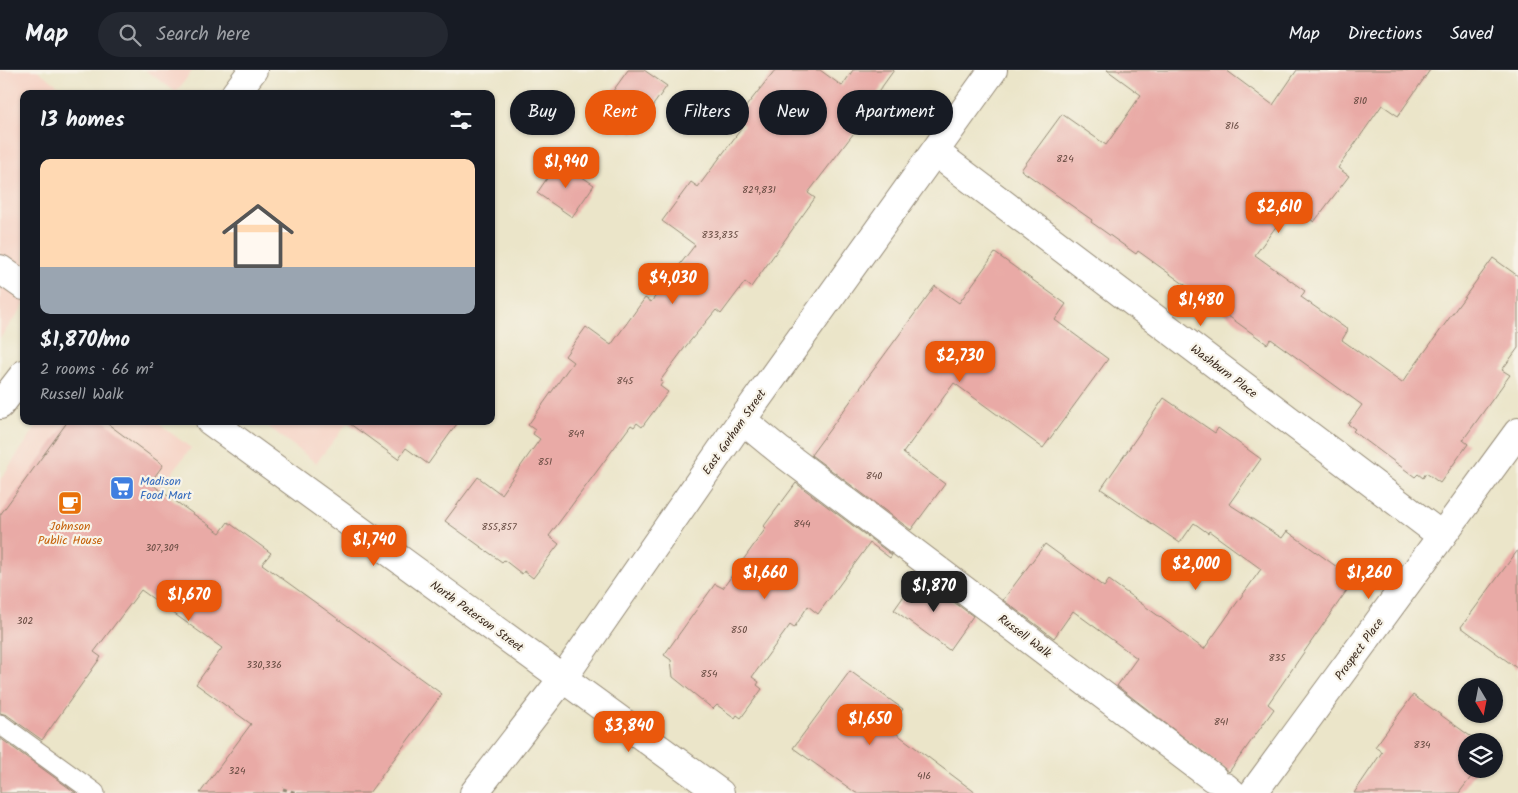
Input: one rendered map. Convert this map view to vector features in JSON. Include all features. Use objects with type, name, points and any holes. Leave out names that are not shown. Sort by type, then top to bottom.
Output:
[{"type":"street","points":[[238,90],[253,70]]},
{"type":"street","name":"East Gorham Street","points":[[474,793],[562,678],[742,420],[993,70]]},
{"type":"street","name":"Washburn Place","points":[[934,152],[1442,536]]},
{"type":"street","points":[[0,269],[20,283]]},
{"type":"street","points":[[0,405],[20,379]]},
{"type":"street","name":"Russell Walk","points":[[742,420],[780,451],[1223,786]]},
{"type":"street","name":"North Paterson Street","points":[[215,425],[720,793]]},
{"type":"street","name":"Prospect Place","points":[[1253,793],[1518,432]]},
{"type":"lane","points":[[0,724],[95,793]]},
{"type":"path","points":[[283,789],[297,793]]},
{"type":"shaded area","points":[[0,70],[37,70],[64,90],[20,90],[20,310],[0,338]]},
{"type":"shaded area","points":[[145,70],[193,70],[178,90],[173,90]]},
{"type":"shaded area","points":[[37,425],[160,425],[191,448],[61,616],[0,574],[0,480]]},
{"type":"shaded area","points":[[266,425],[346,425],[316,463]]},
{"type":"building","points":[[628,70],[644,70],[667,86],[656,101],[656,90],[614,90]]},
{"type":"building","points":[[775,70],[820,70],[842,86],[853,70],[894,70],[880,90],[837,90],[837,135],[852,135],[808,193],[815,198],[751,287],[745,282],[721,314],[716,310],[660,381],[663,382],[660,386],[668,392],[642,427],[637,423],[634,427],[631,425],[549,536],[559,544],[533,578],[524,571],[522,574],[445,521],[478,477],[501,494],[540,439],[533,434],[535,430],[528,425],[573,362],[565,356],[586,327],[611,345],[645,298],[651,302],[695,245],[662,221],[691,182],[698,187],[737,135],[749,135],[749,103],[759,90],[759,135],[827,135],[827,90],[759,90]]},
{"type":"building","points":[[1107,70],[1226,70],[1273,105],[1297,70],[1430,70],[1398,116],[1382,105],[1338,168],[1349,176],[1314,222],[1292,205],[1255,255],[1305,291],[1301,297],[1348,330],[1342,340],[1402,383],[1493,258],[1518,276],[1518,348],[1502,370],[1510,375],[1463,440],[1468,444],[1440,483],[1426,473],[1423,478],[1418,474],[1415,477],[1353,431],[1355,429],[1348,424],[1362,405],[1271,339],[1267,344],[1138,251],[1136,254],[1091,222],[1092,220],[1021,170],[1062,114],[1106,145],[1141,95]]},
{"type":"building","points":[[559,161],[594,185],[572,217],[537,193]]},
{"type":"building","points":[[995,253],[1066,304],[1055,320],[1108,359],[1043,448],[954,383],[903,453],[945,484],[911,530],[811,455],[935,286],[959,303]]},
{"type":"building","points":[[1164,398],[1215,433],[1218,428],[1261,459],[1229,504],[1282,538],[1287,531],[1344,572],[1342,576],[1352,583],[1268,704],[1274,709],[1229,772],[1117,686],[1137,658],[1073,611],[1054,638],[1003,600],[1045,544],[1104,587],[1109,580],[1204,649],[1261,569],[1209,531],[1208,533],[1194,523],[1180,543],[1101,489]]},
{"type":"building","points":[[65,425],[109,425],[163,465],[150,483],[220,533],[228,522],[271,553],[262,564],[442,694],[369,793],[200,793],[251,724],[196,684],[222,648],[141,590],[94,652],[101,657],[42,740],[7,715],[0,713],[0,515]]},
{"type":"building","points":[[351,425],[456,425],[428,464],[406,448],[398,459]]},
{"type":"building","points":[[796,483],[892,555],[890,558],[870,543],[818,614],[808,606],[794,628],[790,625],[752,677],[759,682],[757,685],[762,689],[741,718],[737,715],[735,718],[717,705],[713,709],[673,677],[671,660],[664,655],[715,584],[723,588],[766,528],[764,526]]},
{"type":"building","points":[[1518,550],[1518,669],[1461,627]]},
{"type":"building","points":[[918,576],[973,616],[949,650],[894,610]]},
{"type":"building","points":[[850,671],[903,709],[889,728],[976,793],[856,793],[793,748]]},
{"type":"building","points":[[1413,695],[1466,733],[1458,733],[1458,778],[1470,778],[1459,793],[1354,793],[1382,752],[1375,747]]},
{"type":"building","points":[[0,738],[76,793],[0,793]]},
{"type":"place","name":"Madison Food Mart","points":[[122,488]]},
{"type":"place","name":"Johnson Public House","points":[[70,503]]}]
